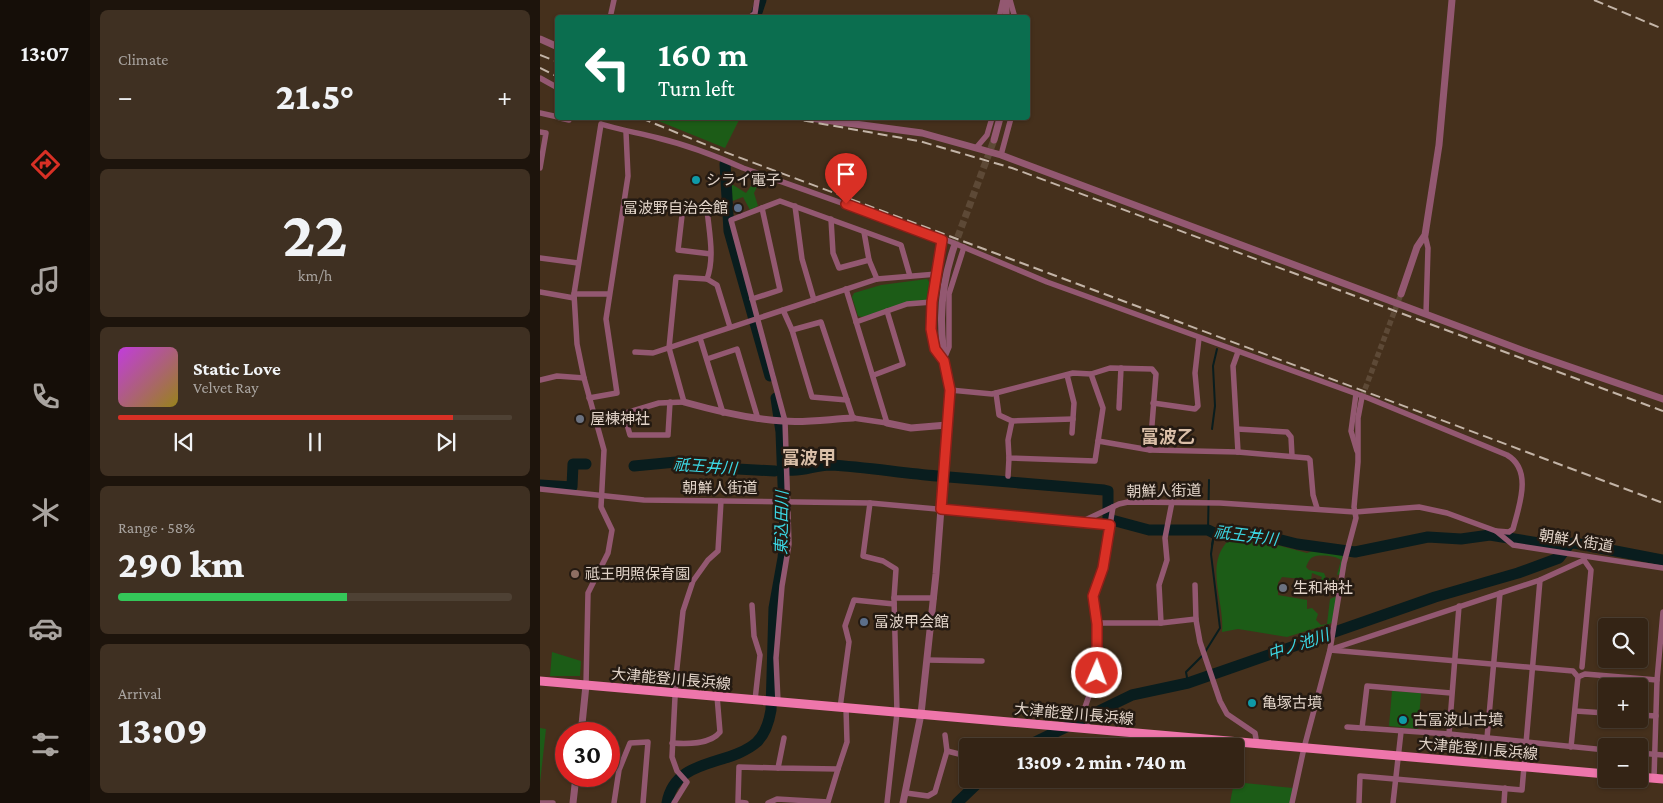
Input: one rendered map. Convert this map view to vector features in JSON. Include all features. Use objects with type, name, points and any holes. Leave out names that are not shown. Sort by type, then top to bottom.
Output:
[{"type":"main road","name":"大津能登川長浜線","points":[[540,681],[897,714],[921,714],[1043,725],[1085,726],[1258,745],[1598,773]]},
{"type":"street","points":[[611,15],[614,0]]},
{"type":"street","points":[[752,15],[755,12],[758,0]]},
{"type":"street","points":[[1000,15],[1007,0]]},
{"type":"street","points":[[1006,15],[1007,0]]},
{"type":"street","points":[[1007,0],[1014,15]]},
{"type":"street","points":[[1426,314],[1428,248],[1425,235],[1440,138],[1452,0]]},
{"type":"street","points":[[540,39],[555,46]]},
{"type":"street","points":[[540,78],[555,86]]},
{"type":"street","points":[[540,113],[555,116]]},
{"type":"street","points":[[598,120],[601,124],[626,132],[657,138],[719,157],[743,168],[964,247],[1047,282],[1447,429],[1515,459],[1519,466],[1523,489],[1518,511],[1513,529],[1509,532],[1497,533]]},
{"type":"street","points":[[825,120],[922,133],[1001,155],[1426,314],[1663,399]]},
{"type":"street","points":[[976,148],[987,135],[991,120]]},
{"type":"street","points":[[994,140],[999,120]]},
{"type":"street","points":[[1001,155],[1010,120]]},
{"type":"street","points":[[582,722],[586,685],[588,593],[601,570],[611,541],[612,530],[601,507],[604,495],[604,450],[589,398],[577,344],[574,296],[601,124]]},
{"type":"street","points":[[540,132],[546,134],[540,168]]},
{"type":"street","points":[[589,398],[618,393],[607,335],[606,319],[608,294],[628,176],[626,132]]},
{"type":"street","points":[[777,702],[776,658],[782,586],[789,544],[784,500],[785,421],[730,220],[780,201],[901,246],[910,276]]},
{"type":"street","points":[[795,206],[802,259],[814,300]]},
{"type":"street","points":[[707,279],[710,270],[711,254],[707,209],[683,207],[678,250],[711,254]]},
{"type":"street","points":[[752,299],[780,290],[762,208]]},
{"type":"street","points":[[830,219],[833,253],[839,268],[869,260]]},
{"type":"street","points":[[864,232],[869,260],[877,279]]},
{"type":"street","points":[[1401,294],[1417,247],[1425,235]]},
{"type":"street","points":[[942,240],[932,302],[931,329],[935,349],[944,361]]},
{"type":"street","points":[[903,803],[921,714],[934,598],[950,390],[944,361],[940,313],[941,294],[954,247]]},
{"type":"street","points":[[944,361],[949,347],[949,294],[964,247]]},
{"type":"street","points":[[540,258],[578,264]]},
{"type":"street","points":[[635,352],[653,353],[877,279],[936,274]]},
{"type":"street","points":[[684,402],[669,348],[676,278],[707,279],[717,285],[730,328]]},
{"type":"street","points":[[846,289],[874,374],[887,423]]},
{"type":"street","points":[[540,292],[574,296],[608,294]]},
{"type":"street","points":[[856,322],[907,304],[932,302]]},
{"type":"street","points":[[783,310],[792,330],[812,397],[847,400]]},
{"type":"street","points":[[874,374],[903,364],[887,311]]},
{"type":"street","points":[[792,330],[821,322],[853,418]]},
{"type":"street","points":[[700,338],[723,413]]},
{"type":"street","points":[[1154,403],[1195,409],[1198,406],[1196,373],[1199,338]]},
{"type":"street","points":[[707,359],[737,349],[758,419]]},
{"type":"street","points":[[1238,352],[1233,366],[1238,452]]},
{"type":"street","points":[[950,390],[996,393],[1067,375],[1091,374],[1110,368],[1152,369],[1156,374],[1150,450]]},
{"type":"street","points":[[1119,408],[1121,368]]},
{"type":"street","points":[[1009,458],[1095,461],[1103,408],[1091,374]]},
{"type":"street","points":[[1067,375],[1074,403],[1072,433]]},
{"type":"street","points":[[540,380],[557,376],[584,378]]},
{"type":"street","points":[[996,393],[999,415],[1012,421],[1073,419]]},
{"type":"street","points":[[1292,803],[1330,647],[1344,563],[1356,518],[1354,512],[1358,452],[1354,448],[1352,431],[1359,396]]},
{"type":"street","points":[[596,422],[670,402],[684,402],[723,413],[758,419],[785,421],[853,418],[911,428],[947,425]]},
{"type":"street","points":[[624,414],[630,436],[668,435],[670,402]]},
{"type":"street","points":[[1008,476],[1008,440],[1012,421]]},
{"type":"street","points":[[1237,429],[1287,432],[1291,436],[1292,456]]},
{"type":"street","points":[[1098,441],[1150,450],[1238,452],[1292,456],[1310,460],[1313,494],[1317,508]]},
{"type":"street","name":"朝鮮人街道","points":[[540,489],[644,500],[784,500],[870,503],[1081,522],[1128,502],[1317,508],[1354,512],[1419,507],[1441,511],[1497,533],[1512,545],[1556,550],[1585,557],[1663,568]]},
{"type":"street","points":[[674,803],[687,782],[677,771],[672,758],[677,693],[676,677],[682,611],[693,581],[708,560],[718,551],[721,501]]},
{"type":"street","points":[[1161,623],[1159,585],[1167,560],[1165,538],[1172,502]]},
{"type":"street","points":[[870,503],[864,556],[883,561],[896,569],[894,601],[897,714],[887,803]]},
{"type":"street","points":[[1085,726],[1084,710],[1097,673],[1097,624],[1093,596],[1103,568],[1111,522],[1110,509]]},
{"type":"street","points":[[1081,522],[1111,522]]},
{"type":"street","points":[[1330,647],[1540,580],[1585,557],[1591,570],[1582,667],[1585,674]]},
{"type":"street","points":[[1359,803],[1360,776],[1522,790],[1540,580]]},
{"type":"street","points":[[1195,585],[1196,619],[1205,652],[1227,714],[1255,733],[1258,745]]},
{"type":"street","points":[[1487,738],[1500,593]]},
{"type":"street","points":[[768,803],[777,799],[828,802],[847,742],[843,708],[849,642],[844,626],[854,600],[894,601],[934,598]]},
{"type":"street","points":[[752,605],[754,636],[760,655],[759,700]]},
{"type":"street","points":[[1449,734],[1459,606]]},
{"type":"street","points":[[1659,778],[1660,755],[1656,716],[1657,680],[1661,666],[1663,612]]},
{"type":"street","points":[[1097,624],[1161,623],[1196,619]]},
{"type":"street","points":[[1330,647],[1456,661],[1573,671],[1582,667]]},
{"type":"street","points":[[927,660],[982,661]]},
{"type":"street","points":[[1571,747],[1578,677],[1573,671]]},
{"type":"street","points":[[1578,677],[1585,674],[1657,680]]},
{"type":"street","points":[[1362,728],[1367,686],[1452,693]]},
{"type":"street","points":[[672,743],[691,745],[717,736],[720,732],[717,696]]},
{"type":"street","points":[[1575,711],[1598,712]]},
{"type":"street","points":[[1648,716],[1656,716]]},
{"type":"street","points":[[1347,727],[1449,734],[1598,749]]},
{"type":"street","points":[[1394,803],[1401,732]]},
{"type":"street","points":[[906,793],[928,796],[935,792],[947,751],[945,735]]},
{"type":"street","points":[[778,768],[784,738]]},
{"type":"street","points":[[614,803],[619,770],[630,742],[639,741],[648,742],[643,803]]},
{"type":"street","points":[[947,751],[959,754]]},
{"type":"street","points":[[746,803],[738,802],[739,768],[838,769]]},
{"type":"street","points":[[574,803],[575,787]]},
{"type":"street","points":[[1504,803],[1505,788]]},
{"type":"street","points":[[540,803],[552,803]]},
{"type":"green space","points":[[656,120],[739,120],[725,148]]},
{"type":"green space","points":[[758,176],[761,179],[754,193],[758,206],[750,210],[743,197],[730,202],[730,183],[746,193]]},
{"type":"green space","points":[[927,279],[930,283],[928,298],[924,301],[862,317],[858,316],[852,297],[854,293],[881,285]]},
{"type":"green space","points":[[1230,539],[1262,541],[1307,553],[1316,550],[1343,555],[1341,574],[1337,575],[1341,560],[1332,557],[1313,557],[1306,567],[1309,570],[1324,573],[1326,578],[1340,581],[1337,594],[1331,594],[1333,582],[1317,585],[1315,581],[1320,582],[1322,577],[1312,573],[1311,580],[1282,577],[1278,583],[1278,595],[1307,600],[1307,609],[1312,608],[1318,614],[1316,620],[1321,625],[1327,624],[1330,599],[1337,596],[1332,623],[1287,637],[1238,629],[1222,632],[1216,571],[1222,549]]},
{"type":"green space","points":[[552,652],[581,661],[580,676],[550,676]]},
{"type":"green space","points":[[1392,691],[1421,693],[1418,729],[1389,726]]},
{"type":"green space","points":[[540,728],[546,729],[540,783]]},
{"type":"green space","points":[[1244,783],[1293,788],[1290,803],[1230,803],[1233,788],[1244,788]]},
{"type":"waterway","name":"東込田川","points":[[756,15],[761,0]]},
{"type":"waterway","name":"東込田川","points":[[725,164],[729,231],[770,376]]},
{"type":"waterway","points":[[1212,429],[1215,406],[1213,366],[1217,349]]},
{"type":"waterway","name":"東込田川","points":[[667,803],[672,788],[680,778],[692,770],[745,750],[760,739],[769,719],[771,710],[774,608],[785,535],[781,432],[776,398]]},
{"type":"waterway","name":"祇王井川","points":[[634,466],[676,462],[703,467],[775,471]]},
{"type":"waterway","name":"祇王井川","points":[[540,485],[572,487],[573,464],[586,464]]},
{"type":"waterway","name":"祇王井川","points":[[788,470],[830,465],[937,476]]},
{"type":"waterway","name":"祇王井川","points":[[949,477],[1108,491],[1108,519],[1149,530],[1208,530],[1214,533],[1265,536],[1297,544],[1355,552],[1428,537],[1461,539],[1490,535],[1557,546],[1574,543],[1663,560]]},
{"type":"waterway","points":[[1208,530],[1209,480]]},
{"type":"waterway","points":[[1205,652],[1220,628],[1211,554],[1214,533]]},
{"type":"waterway","points":[[1212,545],[1214,535]]},
{"type":"waterway","name":"中ノ池川","points":[[1043,738],[1132,695],[1188,683],[1435,597],[1518,573],[1559,558],[1568,546]]},
{"type":"waterway","points":[[1188,683],[1186,672],[1202,656]]},
{"type":"waterway","name":"中ノ池川","points":[[957,803],[973,788]]},
{"type":"tunnel","points":[[954,247],[994,140]]},
{"type":"tunnel","points":[[1362,397],[1401,294]]},
{"type":"railway","points":[[1594,0],[1663,29]]},
{"type":"railway","points":[[540,55],[555,61]]},
{"type":"railway","points":[[540,68],[555,76]]},
{"type":"railway","points":[[646,120],[714,148],[1663,503]]},
{"type":"railway","points":[[800,120],[919,141],[1012,168],[1663,411]]},
{"type":"place","name":"シライ電子","points":[[696,180]]},
{"type":"place","name":"冨波野自治会館","points":[[738,208]]},
{"type":"place","name":"屋棟神社","points":[[580,419]]},
{"type":"place","name":"祗王明照保育園","points":[[575,574]]},
{"type":"place","name":"生和神社","points":[[1283,588]]},
{"type":"place","name":"冨波甲会館","points":[[864,622]]},
{"type":"place","name":"亀塚古墳","points":[[1252,703]]},
{"type":"place","name":"古冨波山古墳","points":[[1403,720]]},
{"type":"district","name":"冨波乙","points":[[1168,437]]},
{"type":"district","name":"冨波甲","points":[[809,458]]},
{"type":"route","points":[[846,204],[942,240],[932,302],[931,329],[935,349],[944,361],[950,390],[941,509],[1110,525],[1103,568],[1093,596],[1097,624],[1097,673]]}]
